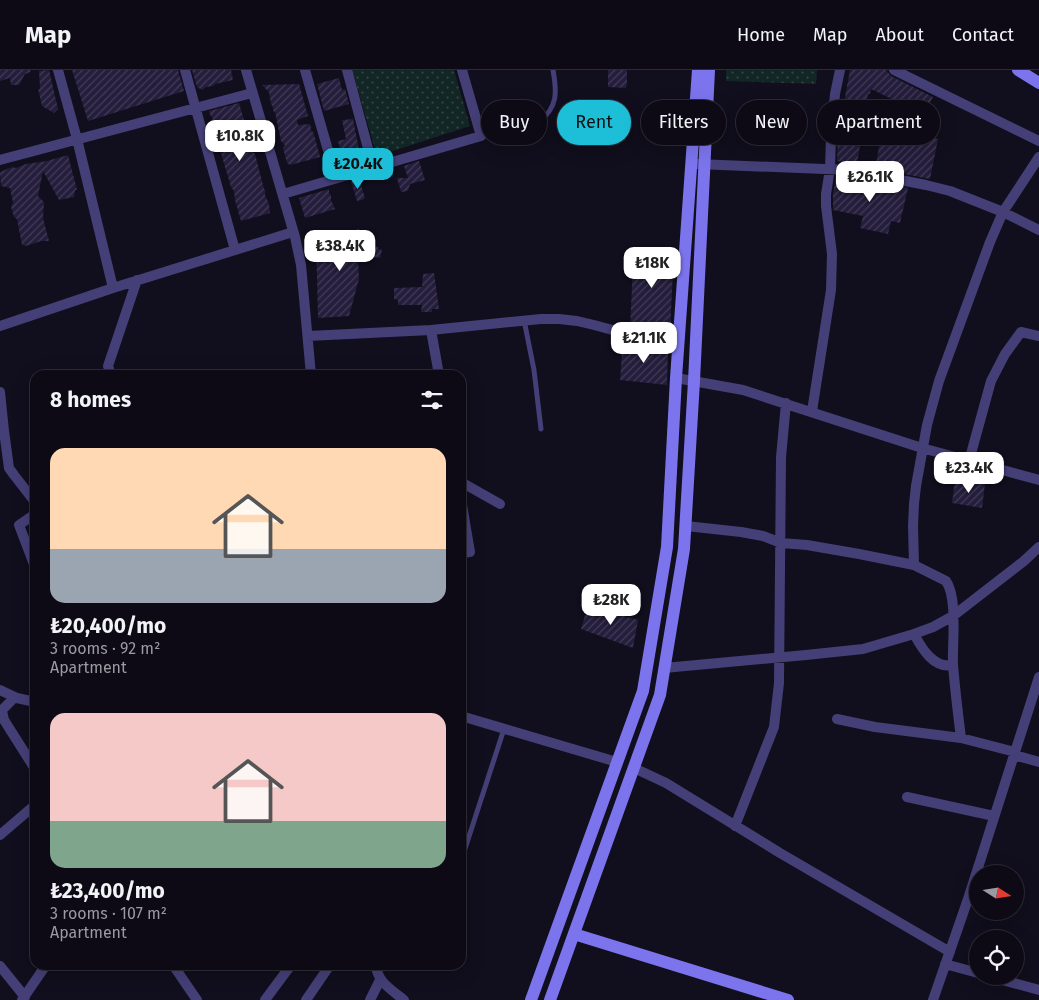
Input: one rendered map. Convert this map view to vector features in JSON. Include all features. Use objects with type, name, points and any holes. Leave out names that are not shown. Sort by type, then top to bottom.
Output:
[{"type":"main road","points":[[531,1000],[643,690],[667,547],[678,343],[698,70]]},
{"type":"main road","points":[[550,1000],[660,695],[684,549],[686,526],[709,70]]},
{"type":"main road","points":[[1018,70],[1039,83]]},
{"type":"main road","points":[[574,934],[788,1000]]},
{"type":"street","points":[[58,70],[113,288]]},
{"type":"street","points":[[185,70],[235,250]]},
{"type":"street","points":[[246,70],[283,194],[301,265],[311,370]]},
{"type":"street","points":[[305,70],[336,178]]},
{"type":"street","points":[[347,70],[373,167]]},
{"type":"street","points":[[283,194],[481,136],[462,70]]},
{"type":"street","points":[[812,412],[830,303],[832,254],[826,206],[835,94],[840,70]]},
{"type":"street","points":[[894,70],[1039,141]]},
{"type":"street","points":[[0,160],[252,93]]},
{"type":"street","points":[[914,566],[914,504],[922,448],[939,381],[986,251],[1003,212],[1039,157]]},
{"type":"street","points":[[691,163],[849,170],[950,191],[1003,212],[1039,230]]},
{"type":"street","points":[[0,326],[136,280],[293,232]]},
{"type":"street","points":[[109,370],[108,366],[136,280]]},
{"type":"street","points":[[308,336],[431,330],[524,320],[559,319],[594,325],[642,338],[678,343]]},
{"type":"street","points":[[431,330],[438,370]]},
{"type":"street","points":[[969,461],[991,381],[1005,354],[1021,332],[1039,336]]},
{"type":"street","points":[[676,378],[743,390],[922,448],[1039,480]]},
{"type":"street","points":[[0,392],[3,456],[9,468],[30,496]]},
{"type":"street","points":[[735,826],[774,727],[779,683],[781,457],[786,403]]},
{"type":"street","points":[[466,485],[500,504]]},
{"type":"street","points":[[30,517],[19,525],[30,554]]},
{"type":"street","points":[[686,526],[741,532],[762,536],[781,543],[806,545],[859,554],[914,566],[946,581],[952,592],[953,665],[960,738]]},
{"type":"street","points":[[466,528],[470,552],[466,552]]},
{"type":"street","points":[[664,668],[862,649],[933,628],[953,616],[1024,561],[1039,547]]},
{"type":"street","points":[[914,634],[920,645],[940,665],[953,665]]},
{"type":"street","points":[[933,1000],[968,899],[1039,676]]},
{"type":"street","points":[[0,690],[17,698],[30,701]]},
{"type":"street","points":[[17,698],[1,711],[4,720],[30,761]]},
{"type":"street","points":[[466,717],[617,762]]},
{"type":"street","points":[[837,719],[875,727],[960,738],[1039,762]]},
{"type":"street","points":[[634,768],[666,783],[780,853],[950,952]]},
{"type":"street","points":[[907,797],[994,816]]},
{"type":"street","points":[[0,835],[30,809]]},
{"type":"street","points":[[945,964],[969,971]]},
{"type":"street","points":[[0,966],[24,998],[43,970]]},
{"type":"street","points":[[176,970],[197,1000]]},
{"type":"street","points":[[265,1000],[287,970]]},
{"type":"street","points":[[306,1000],[327,970]]},
{"type":"street","points":[[376,970],[380,980],[404,1000]]},
{"type":"street","points":[[370,1000],[380,980]]},
{"type":"street","points":[[1021,985],[1039,990]]},
{"type":"lane","points":[[547,114],[551,110],[555,99],[556,87],[553,70]]},
{"type":"lane","points":[[524,320],[534,370],[541,429]]},
{"type":"lane","points":[[466,846],[504,728]]},
{"type":"green space","points":[[352,70],[454,70],[470,126],[377,156]]},
{"type":"green space","points":[[726,70],[817,70],[816,84],[726,81]]},
{"type":"building","points":[[0,70],[30,70],[31,72],[25,74],[19,85],[11,85],[10,78],[0,81]]},
{"type":"building","points":[[49,70],[58,109],[54,113],[42,106],[38,89],[40,89],[39,71]]},
{"type":"building","points":[[72,70],[178,70],[184,91],[88,121]]},
{"type":"building","points":[[192,70],[231,70],[233,80],[215,84],[202,90],[197,87]]},
{"type":"building","points":[[608,70],[627,70],[626,88],[608,87]]},
{"type":"building","points":[[850,70],[886,70],[891,76],[933,97],[931,100],[894,100],[871,89],[867,100],[844,100]]},
{"type":"building","points":[[339,78],[342,90],[345,89],[349,104],[324,111],[317,84]]},
{"type":"building","points":[[299,84],[308,116],[297,120],[298,125],[310,124],[320,157],[290,165],[287,163],[283,148],[285,145],[281,141],[269,92],[262,85]]},
{"type":"building","points":[[239,103],[252,147],[251,150],[255,154],[265,189],[270,213],[241,221],[234,191],[231,187],[220,150],[220,142],[217,141],[218,137],[216,136],[209,111]]},
{"type":"building","points":[[353,119],[360,155],[343,161],[338,141],[346,139],[342,120]]},
{"type":"building","points":[[838,145],[860,145],[857,164],[837,161]]},
{"type":"building","points":[[880,145],[937,145],[930,179],[878,169],[879,164],[876,163]]},
{"type":"building","points":[[68,155],[77,190],[75,190],[74,197],[59,200],[43,171],[38,196],[44,202],[43,218],[49,241],[41,241],[26,246],[22,245],[17,219],[14,217],[11,207],[13,203],[10,188],[1,186],[0,172],[12,167],[16,168]]},
{"type":"building","points":[[419,161],[425,180],[410,184],[408,191],[401,192],[397,178],[408,178],[404,166]]},
{"type":"building","points":[[836,177],[875,185],[875,182],[908,188],[900,223],[891,221],[888,234],[860,228],[863,216],[833,210]]},
{"type":"building","points":[[359,179],[365,198],[357,201],[351,181]]},
{"type":"building","points":[[329,189],[335,209],[305,218],[299,198]]},
{"type":"building","points":[[359,229],[361,243],[378,247],[378,249],[382,250],[380,258],[358,255],[359,279],[349,316],[318,318],[316,240]]},
{"type":"building","points":[[634,247],[674,249],[670,332],[646,332],[630,328]]},
{"type":"building","points":[[434,273],[439,309],[432,309],[432,312],[421,312],[422,305],[398,305],[398,300],[394,299],[394,288],[422,287],[423,274]]},
{"type":"building","points":[[623,340],[641,345],[668,348],[667,385],[620,380]]},
{"type":"building","points":[[955,480],[985,484],[982,508],[952,503]]},
{"type":"building","points":[[588,606],[638,620],[633,648],[581,629]]}]
